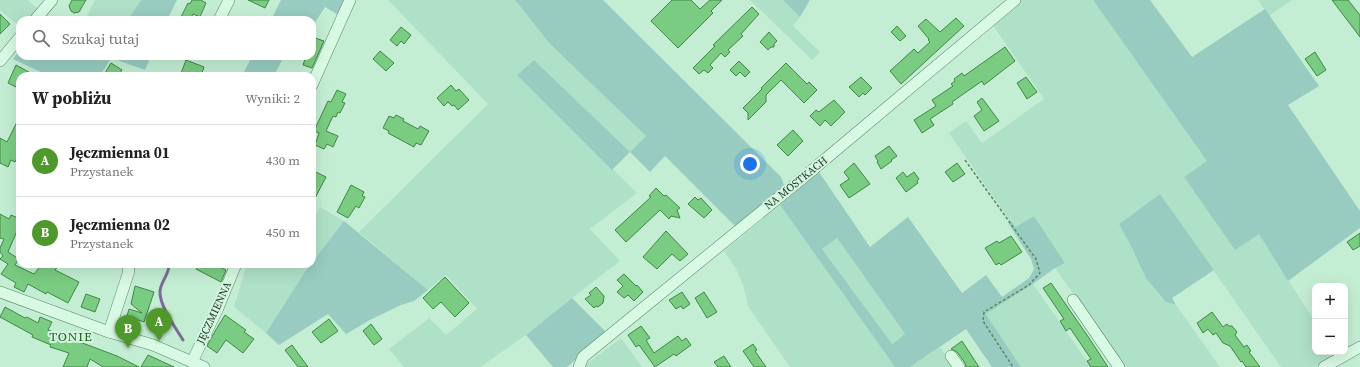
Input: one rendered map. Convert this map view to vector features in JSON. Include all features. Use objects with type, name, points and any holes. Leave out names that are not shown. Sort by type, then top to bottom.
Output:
[{"type":"street","points":[[38,16],[52,0]]},
{"type":"street","points":[[221,16],[229,0]]},
{"type":"street","points":[[316,76],[350,0]]},
{"type":"street","name":"NA MOSTKACH","points":[[579,367],[583,357],[804,177],[1015,0]]},
{"type":"street","points":[[0,61],[16,42]]},
{"type":"street","points":[[109,332],[129,271],[128,268]]},
{"type":"street","name":"JĘCZMIENNA","points":[[192,362],[218,308],[234,268]]},
{"type":"street","points":[[0,292],[109,332],[153,345],[204,367]]},
{"type":"street","points":[[1073,300],[1119,367]]},
{"type":"street","points":[[1324,367],[1360,347]]},
{"type":"street","points":[[951,356],[959,367]]},
{"type":"path","points":[[965,160],[1039,265],[1040,273],[1029,285],[984,312],[983,321],[1013,367]]},
{"type":"green space","points":[[0,0],[27,0],[37,8],[30,16],[16,16],[16,24],[0,10]]},
{"type":"green space","points":[[95,0],[141,0],[131,16],[87,16]]},
{"type":"green space","points":[[388,0],[515,0],[550,44],[646,136],[630,152],[534,60],[517,75],[637,193],[590,229],[620,261],[526,335],[480,367],[404,367],[389,349],[429,318],[446,335],[477,309],[446,275],[428,290],[359,232],[488,104]]},
{"type":"green space","points":[[750,0],[783,0],[800,17],[793,26],[820,52],[812,60]]},
{"type":"green space","points":[[1021,0],[1093,0],[1207,161],[1184,177],[1235,250],[1258,233],[1312,317],[1312,355],[1337,355],[1314,367],[1281,367],[1160,194],[1119,224],[1166,302],[1176,305],[1220,367],[1125,367],[1055,268],[1065,263],[1034,216],[1014,227],[949,133],[966,121],[982,143],[1044,99],[992,24]]},
{"type":"green space","points":[[1258,0],[1292,0],[1269,16]]},
{"type":"green space","points":[[780,205],[895,367],[790,367],[749,308],[743,285],[735,267],[724,251]]},
{"type":"green space","points":[[320,207],[344,221],[316,258],[316,214]]},
{"type":"green space","points":[[837,238],[905,334],[891,344],[822,249]]},
{"type":"green space","points":[[246,268],[308,268],[266,333],[234,307]]},
{"type":"green space","points":[[1033,284],[1091,367],[1021,367],[986,314]]},
{"type":"green space","points":[[621,338],[642,367],[584,367],[585,365]]},
{"type":"green space","points":[[940,347],[954,367],[910,367]]},
{"type":"shaded area","points":[[141,0],[177,0],[169,16],[131,16]]},
{"type":"shaded area","points":[[281,0],[346,0],[340,16],[325,7],[316,21],[316,16],[273,16]]},
{"type":"shaded area","points":[[515,0],[603,0],[781,177],[784,185],[738,229],[665,156],[650,172],[630,152],[646,136],[550,44]]},
{"type":"shaded area","points":[[783,0],[810,0],[800,17]]},
{"type":"shaded area","points":[[1093,0],[1150,0],[1192,57],[1265,9],[1319,86],[1288,105],[1360,211],[1360,228],[1288,281],[1259,234],[1235,250],[1184,177],[1207,161]]},
{"type":"shaded area","points":[[16,55],[16,60],[110,60],[102,72],[41,72],[13,59]]},
{"type":"shaded area","points":[[117,60],[149,60],[145,70]]},
{"type":"shaded area","points":[[250,60],[282,60],[276,72],[244,72]]},
{"type":"shaded area","points":[[534,60],[630,152],[612,170],[517,75]]},
{"type":"shaded area","points":[[819,172],[870,247],[908,217],[962,293],[986,275],[1002,297],[1029,278],[1034,269],[1031,259],[1008,223],[1011,221],[1015,227],[1034,216],[1065,263],[1055,268],[986,314],[1021,367],[992,367],[966,329],[910,367],[895,367],[780,205]],"holes":[[[837,238],[905,334],[892,344],[822,249]]]},
{"type":"shaded area","points":[[1160,194],[1214,270],[1172,298],[1176,305],[1166,302],[1146,278],[1119,224]]},
{"type":"shaded area","points":[[344,221],[428,290],[414,301],[401,305],[370,320],[346,334],[328,314],[279,345],[266,333],[308,268],[316,268],[316,258]]},
{"type":"shaded area","points":[[572,298],[607,333],[567,367],[553,367],[526,335]]},
{"type":"building","points":[[72,0],[86,0],[79,12],[74,13],[71,11],[69,6]]},
{"type":"building","points":[[192,0],[201,0],[206,3],[200,16],[193,14],[192,16],[182,16],[188,3],[190,4]]},
{"type":"building","points":[[248,0],[269,0],[265,8]]},
{"type":"building","points":[[672,0],[691,0],[700,9],[710,0],[722,0],[711,11],[713,13],[678,48],[651,21]]},
{"type":"building","points":[[1332,0],[1348,0],[1360,15],[1360,37]]},
{"type":"building","points":[[752,7],[759,14],[741,34],[743,36],[728,50],[730,52],[725,57],[721,53],[710,65],[713,68],[708,73],[704,70],[699,74],[693,68],[715,46],[713,45]]},
{"type":"building","points":[[0,14],[10,24],[0,34]]},
{"type":"building","points":[[956,18],[964,26],[901,84],[890,71],[914,49],[918,53],[930,42],[918,26],[926,19],[940,32]]},
{"type":"building","points":[[897,26],[906,36],[900,41],[891,32]]},
{"type":"building","points":[[401,27],[411,35],[404,44],[401,41],[397,46],[390,40]]},
{"type":"building","points":[[769,32],[777,41],[774,44],[774,47],[771,47],[768,50],[760,42]]},
{"type":"building","points":[[316,38],[324,41],[316,59]]},
{"type":"building","points":[[1005,47],[1015,61],[984,85],[982,81],[952,102],[953,104],[930,119],[934,125],[922,133],[914,120],[936,106],[932,100],[953,86],[951,84],[955,81],[954,79],[962,73],[964,76]]},
{"type":"building","points":[[380,51],[394,63],[386,71],[373,59]]},
{"type":"building","points":[[1315,52],[1326,70],[1317,76],[1305,59]]},
{"type":"building","points":[[186,60],[204,67],[202,72],[182,72]]},
{"type":"building","points":[[305,60],[316,60],[312,68],[303,65]]},
{"type":"building","points":[[739,61],[750,72],[745,77],[740,72],[736,76],[730,70]]},
{"type":"building","points":[[111,63],[122,70],[121,72],[106,72]]},
{"type":"building","points":[[786,63],[807,84],[809,82],[817,90],[804,103],[781,80],[766,95],[766,102],[748,120],[748,113],[743,108]]},
{"type":"building","points":[[16,65],[29,72],[16,72],[16,87],[8,83]]},
{"type":"building","points":[[861,77],[872,88],[865,95],[863,93],[859,97],[849,87]]},
{"type":"building","points":[[1026,77],[1037,92],[1027,99],[1017,83]]},
{"type":"building","points":[[451,85],[456,91],[459,89],[469,100],[458,110],[454,105],[452,106],[448,102],[444,106],[437,98]]},
{"type":"building","points":[[337,90],[346,94],[342,102],[345,103],[340,113],[338,112],[336,117],[333,116],[326,131],[338,136],[333,147],[327,144],[324,149],[316,145],[319,133],[316,132],[316,127],[328,101],[331,102]]},
{"type":"building","points":[[982,98],[999,121],[984,131],[974,116],[982,110],[977,102]]},
{"type":"building","points":[[834,100],[845,112],[831,126],[825,120],[820,126],[810,116],[816,110],[819,112]]},
{"type":"building","points":[[396,115],[404,119],[403,121],[418,129],[420,126],[429,131],[421,145],[416,143],[414,147],[388,133],[389,131],[383,128],[389,116],[394,118]]},
{"type":"building","points":[[16,124],[16,160],[15,162],[11,160],[8,167],[0,163],[0,138],[7,142]]},
{"type":"building","points":[[793,130],[803,141],[788,156],[777,145]]},
{"type":"building","points":[[889,146],[897,156],[881,169],[875,156]]},
{"type":"building","points":[[854,163],[870,184],[849,198],[840,185],[849,179],[844,172]]},
{"type":"building","points":[[957,163],[965,174],[953,182],[945,172]]},
{"type":"building","points":[[316,172],[326,177],[316,196]]},
{"type":"building","points":[[903,172],[907,177],[914,172],[919,179],[917,181],[918,183],[906,192],[896,178]]},
{"type":"building","points":[[351,185],[364,192],[362,196],[365,197],[359,208],[356,206],[348,218],[337,212]]},
{"type":"building","points":[[656,188],[680,208],[677,210],[680,218],[671,216],[669,219],[660,210],[626,242],[615,230],[651,197],[649,196]]},
{"type":"building","points":[[695,197],[698,200],[701,198],[712,210],[704,218],[688,204]]},
{"type":"building","points":[[0,214],[9,219],[11,215],[16,217],[16,233],[8,252],[16,257],[16,268],[21,268],[34,274],[39,268],[57,268],[55,270],[79,282],[68,303],[47,292],[46,294],[28,284],[24,292],[14,287],[16,283],[1,274],[8,264],[0,259],[3,256],[0,252],[0,248],[4,239],[0,238]]},
{"type":"building","points":[[666,231],[688,254],[680,261],[672,254],[657,269],[643,257]]},
{"type":"building","points":[[1360,233],[1360,246],[1353,250],[1347,242]]},
{"type":"building","points":[[1011,236],[1022,252],[1001,265],[999,263],[996,265],[985,248],[997,241],[999,243]]},
{"type":"building","points":[[222,268],[226,270],[221,282],[196,269]]},
{"type":"building","points":[[624,274],[643,292],[634,301],[628,295],[624,298],[617,292],[623,286],[617,280]]},
{"type":"building","points":[[445,277],[469,303],[455,317],[441,302],[433,309],[423,298]]},
{"type":"building","points":[[1051,283],[1108,367],[1091,367],[1087,361],[1091,359],[1070,328],[1066,331],[1060,321],[1064,319],[1043,288]]},
{"type":"building","points":[[135,286],[154,292],[144,322],[127,316],[129,309],[142,313],[131,304]]},
{"type":"building","points":[[596,287],[604,296],[603,303],[594,308],[585,299],[591,295],[589,293]]},
{"type":"building","points":[[682,292],[690,304],[683,309],[681,306],[676,309],[669,300]]},
{"type":"building","points":[[704,292],[717,312],[707,318],[695,298]]},
{"type":"building","points":[[86,294],[100,299],[95,312],[81,307]]},
{"type":"building","points":[[5,307],[38,323],[40,317],[52,322],[48,330],[117,356],[139,367],[103,367],[90,359],[87,367],[63,367],[69,353],[50,347],[51,345],[32,337],[33,335],[0,317]]},
{"type":"building","points":[[1212,312],[1223,327],[1227,324],[1232,326],[1237,332],[1235,335],[1244,347],[1247,345],[1251,351],[1249,352],[1260,367],[1246,367],[1230,346],[1223,343],[1216,333],[1213,335],[1208,329],[1203,333],[1197,323]]},
{"type":"building","points":[[225,315],[246,330],[244,332],[254,339],[243,353],[226,340],[217,353],[207,346]]},
{"type":"building","points":[[329,319],[338,331],[321,343],[312,332]]},
{"type":"building","points":[[371,324],[382,339],[374,345],[363,331]]},
{"type":"building","points":[[641,326],[650,338],[646,340],[654,353],[678,336],[682,341],[686,338],[691,345],[676,356],[674,354],[655,367],[639,345],[636,347],[628,335]]},
{"type":"building","points":[[962,341],[979,367],[966,367],[965,363],[957,352],[951,349]]},
{"type":"building","points":[[753,344],[757,350],[755,351],[766,367],[754,367],[743,351]]},
{"type":"building","points":[[292,345],[308,367],[298,367],[285,350]]},
{"type":"building","points":[[148,355],[174,367],[141,367]]},
{"type":"building","points":[[724,356],[731,367],[718,367],[714,362]]},
{"type":"waterway","points":[[169,268],[161,287],[160,297],[168,316],[183,340]]},
{"type":"place","name":"Jęczmienna 01","points":[[159,341]]},
{"type":"place","name":"Jęczmienna 02","points":[[128,348]]},
{"type":"district","name":"TONIE","points":[[71,336]]}]
